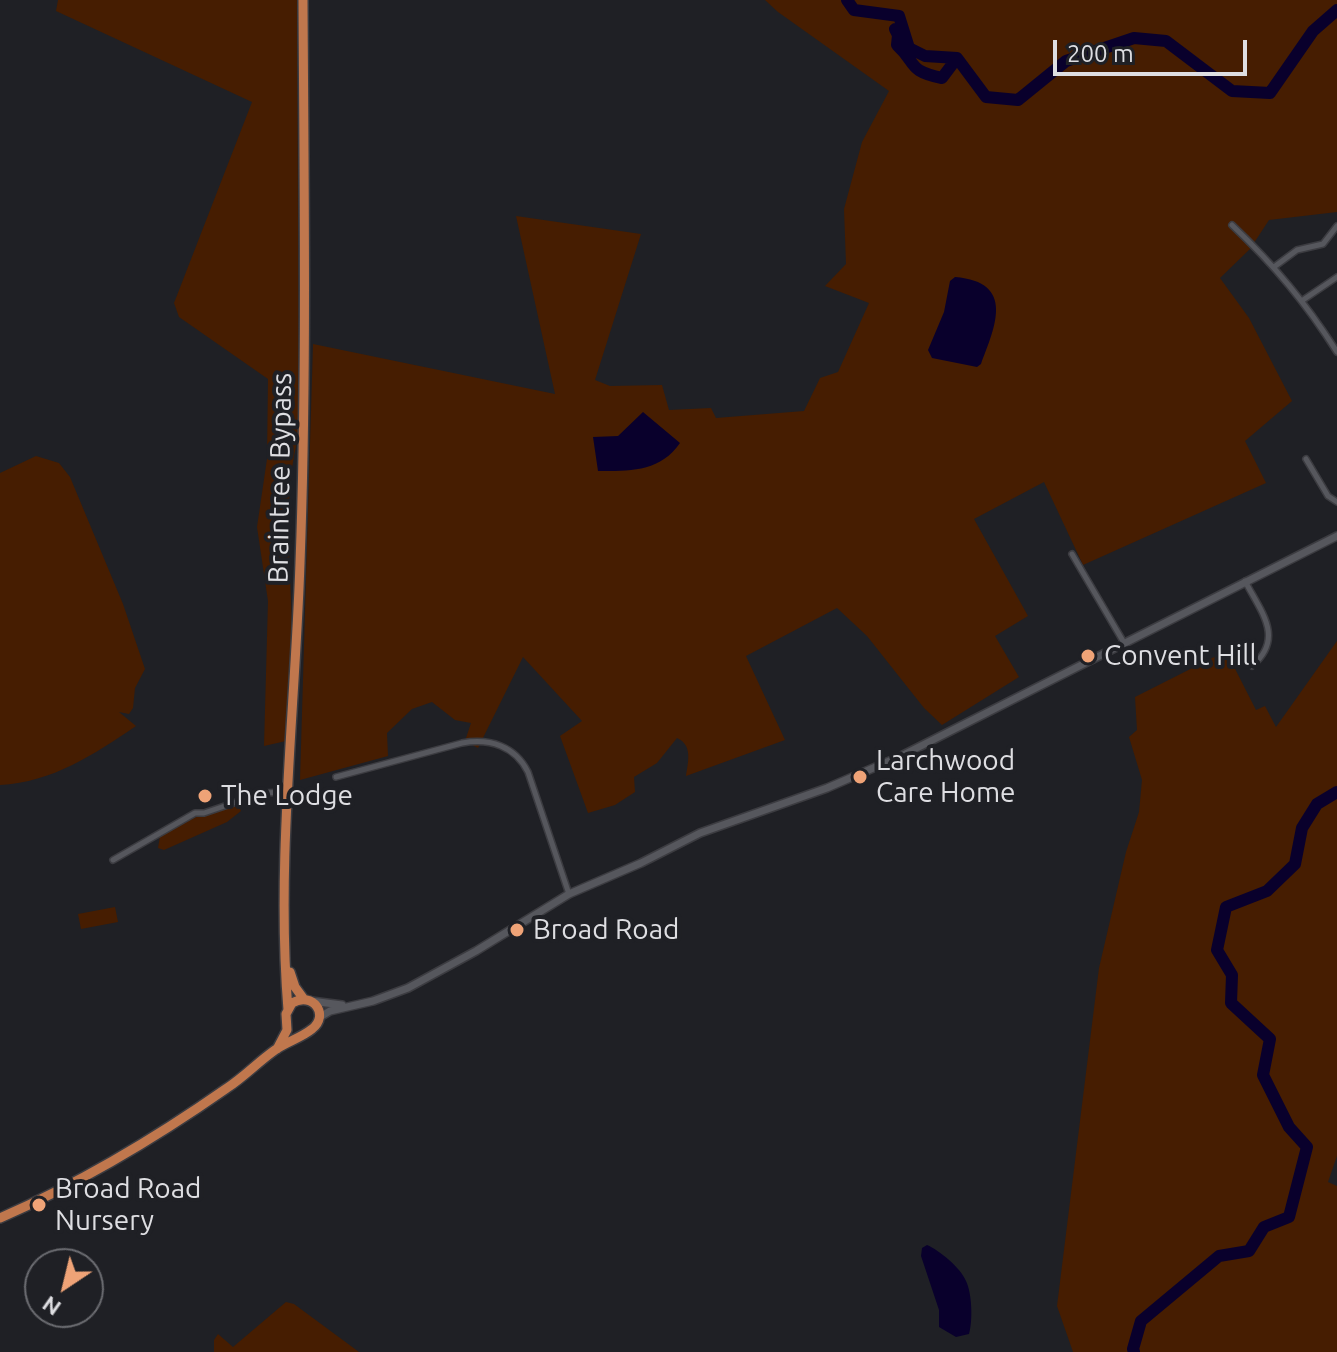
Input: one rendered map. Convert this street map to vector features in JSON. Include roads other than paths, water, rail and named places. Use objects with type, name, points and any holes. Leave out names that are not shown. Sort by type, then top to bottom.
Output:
[{"type":"highway","name":"Braintree Bypass","points":[[288,1010],[283,921],[304,447],[303,0]]},
{"type":"highway","name":"Braintree Bypass","points":[[286,957],[295,987],[307,1000]]},
{"type":"highway","points":[[0,1218],[38,1201],[171,1127],[230,1087],[277,1049],[318,1023],[319,1010],[307,1000],[292,1003],[288,1010],[288,1024],[277,1049]]},
{"type":"highway","points":[[288,1024],[295,1030],[307,1032]]},
{"type":"main road","points":[[320,1017],[330,1011],[373,1001],[416,984],[569,894],[641,863],[718,824],[827,788],[901,756],[968,724],[1123,641],[1337,536]]},
{"type":"main road","points":[[307,1000],[348,1006]]},
{"type":"street","points":[[1232,225],[1303,300],[1337,352]]},
{"type":"street","points":[[1274,267],[1297,250],[1323,244],[1337,226]]},
{"type":"street","points":[[1303,300],[1337,277]]},
{"type":"street","points":[[1306,459],[1328,496],[1336,500]]},
{"type":"street","points":[[1072,554],[1123,641]]},
{"type":"street","points":[[1245,581],[1269,632],[1266,653],[1252,666]]},
{"type":"street","points":[[336,777],[462,743],[497,743],[524,764],[569,894]]},
{"type":"street","points":[[113,860],[195,813],[204,813],[263,793],[289,792]]},
{"type":"waterway","points":[[847,0],[854,10],[899,16],[909,48],[925,56],[957,58],[986,97],[1018,100],[1066,61],[1134,38],[1166,41],[1232,91],[1270,93],[1313,31],[1337,10]]},
{"type":"waterway","points":[[895,29],[897,45],[923,72],[942,78],[957,58]]},
{"type":"waterway","points":[[1134,1352],[1141,1321],[1219,1256],[1249,1251],[1264,1227],[1289,1217],[1307,1147],[1289,1127],[1263,1075],[1270,1039],[1231,1003],[1232,975],[1217,950],[1226,907],[1267,891],[1295,864],[1302,828],[1317,804],[1337,792]]},
{"type":"place","name":"Convent Hill","points":[[1088,656]]},
{"type":"place","name":"Larchwood Care Home","points":[[860,777]]},
{"type":"place","name":"The Lodge","points":[[205,796]]},
{"type":"place","name":"Broad Road","points":[[517,930]]},
{"type":"place","name":"Broad Road Nursery","points":[[39,1205]]}]
